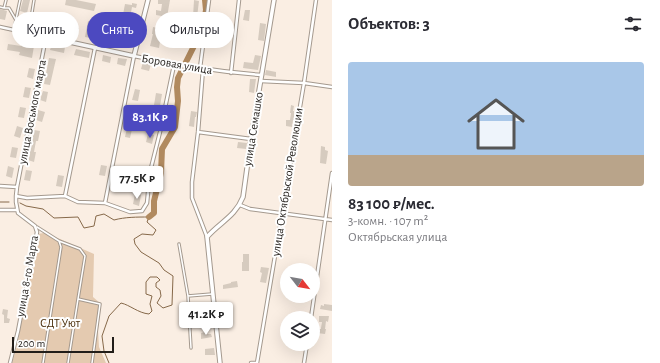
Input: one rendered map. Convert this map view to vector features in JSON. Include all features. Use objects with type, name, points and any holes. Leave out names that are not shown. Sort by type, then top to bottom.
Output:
[{"type":"main road","points":[[134,56],[148,0]]},
{"type":"main road","name":"улица Семашко","points":[[240,205],[243,197],[274,0]]},
{"type":"main road","name":"Боровая улица","points":[[95,48],[134,56]]},
{"type":"main road","points":[[220,363],[207,237],[240,205]]},
{"type":"street","points":[[207,237],[192,198],[192,182],[198,132],[202,68],[209,0]]},
{"type":"street","points":[[231,73],[239,0]]},
{"type":"street","name":"улица Октябрьской Революции","points":[[257,363],[304,83],[316,0]]},
{"type":"street","name":"Боровая улица","points":[[0,27],[12,30]]},
{"type":"street","name":"улица Восьмого марта","points":[[16,196],[44,48]]},
{"type":"street","points":[[65,196],[95,48]]},
{"type":"street","name":"Боровая улица","points":[[134,56],[174,65],[231,73],[262,75]]},
{"type":"street","points":[[105,203],[134,56]]},
{"type":"street","points":[[0,210],[17,210],[16,196],[27,198],[65,196],[78,202],[105,203],[130,212],[142,211],[147,203],[150,172],[174,65]]},
{"type":"street","points":[[261,81],[332,86]]},
{"type":"street","points":[[198,132],[251,139]]},
{"type":"street","points":[[312,311],[332,173]]},
{"type":"street","points":[[0,186],[17,187]]},
{"type":"street","points":[[240,205],[250,208],[332,220]]},
{"type":"street","name":"улица 8-го Марта","points":[[10,363],[18,331],[36,240],[35,226],[18,213],[17,210]]},
{"type":"street","points":[[304,363],[306,351]]},
{"type":"street","points":[[251,363],[257,363]]},
{"type":"lane","points":[[4,8],[6,0]]},
{"type":"lane","points":[[18,12],[20,0]]},
{"type":"lane","points":[[32,12],[34,0]]},
{"type":"lane","points":[[0,7],[9,8],[12,13]]},
{"type":"lane","points":[[35,226],[59,241],[80,249],[85,256],[68,363]]},
{"type":"lane","points":[[43,363],[61,247],[59,241]]},
{"type":"lane","points":[[179,244],[188,296],[191,348]]},
{"type":"lane","points":[[188,296],[212,294]]},
{"type":"lane","points":[[78,299],[100,304],[92,363]]},
{"type":"green space","name":"СДТ Уют","points":[[44,233],[94,254],[93,297],[101,304],[98,330],[99,347],[106,363],[12,363],[17,346],[37,234]]},
{"type":"building","points":[[23,0],[30,0],[27,12],[20,11]]},
{"type":"building","points":[[66,0],[76,0],[96,4],[94,11],[65,5]]},
{"type":"building","points":[[158,0],[170,0],[168,12],[156,12],[156,10],[161,11],[162,4],[158,4]]},
{"type":"building","points":[[194,0],[199,1],[198,12],[193,12]]},
{"type":"building","points":[[132,3],[137,4],[136,8],[132,7],[131,12],[123,12],[125,4],[132,5]]},
{"type":"building","points":[[0,9],[7,11],[5,20],[0,19]]},
{"type":"building","points":[[245,10],[250,10],[249,21],[243,20]]},
{"type":"building","points":[[260,23],[266,24],[264,41],[258,40]]},
{"type":"building","points":[[87,26],[87,37],[85,37]]},
{"type":"building","points":[[153,27],[155,27],[155,47],[150,46]]},
{"type":"building","points":[[8,44],[12,45],[12,48],[34,48],[32,58],[19,55],[20,52],[7,50]]},
{"type":"building","points":[[51,48],[65,48],[64,53],[50,50]]},
{"type":"building","points":[[76,49],[90,52],[89,58],[74,55]]},
{"type":"building","points":[[103,55],[111,57],[110,63],[102,61]]},
{"type":"building","points":[[255,55],[261,56],[258,70],[243,68],[244,62],[253,63]]},
{"type":"building","points":[[49,58],[56,59],[50,85],[44,84]]},
{"type":"building","points":[[118,58],[127,59],[125,66],[117,64]]},
{"type":"building","points":[[143,62],[151,64],[149,71],[141,69]]},
{"type":"building","points":[[29,68],[35,69],[33,79],[27,77]]},
{"type":"building","points":[[266,70],[276,72],[276,77],[265,75]]},
{"type":"building","points":[[250,79],[256,79],[254,93],[249,92]]},
{"type":"building","points":[[25,87],[31,88],[29,98],[23,97]]},
{"type":"building","points":[[135,89],[140,90],[138,101],[132,100]]},
{"type":"building","points":[[43,91],[48,92],[46,102],[40,100]]},
{"type":"building","points":[[156,93],[162,94],[160,106],[154,105]]},
{"type":"building","points":[[291,105],[294,106],[294,120],[292,127],[286,126],[286,120],[290,120]]},
{"type":"building","points":[[20,107],[26,108],[24,118],[18,117]]},
{"type":"building","points":[[131,108],[136,110],[134,119],[129,118]]},
{"type":"building","points":[[38,110],[45,112],[42,122],[36,120]]},
{"type":"building","points":[[191,111],[197,112],[194,127],[189,126]]},
{"type":"building","points":[[152,112],[158,113],[155,126],[149,125]]},
{"type":"building","points":[[17,126],[23,128],[20,138],[14,136]]},
{"type":"building","points":[[127,128],[132,129],[130,138],[125,137]]},
{"type":"building","points":[[34,130],[40,131],[38,141],[36,141],[34,162],[28,160],[31,147],[29,146],[30,143],[32,143]]},
{"type":"building","points":[[148,134],[154,135],[152,144],[146,142]]},
{"type":"building","points":[[238,142],[247,143],[246,149],[237,148]]},
{"type":"building","points":[[321,146],[325,147],[325,150],[328,151],[326,164],[320,163]]},
{"type":"building","points":[[12,147],[18,148],[16,158],[10,157]]},
{"type":"building","points":[[101,165],[107,166],[105,176],[99,175]]},
{"type":"building","points":[[8,166],[14,168],[12,178],[6,176]]},
{"type":"building","points":[[26,170],[32,171],[30,181],[24,180]]},
{"type":"building","points":[[139,174],[146,175],[144,184],[137,183]]},
{"type":"building","points":[[58,175],[64,176],[62,187],[56,186]]},
{"type":"building","points":[[135,194],[141,195],[139,206],[133,204]]},
{"type":"building","points":[[243,254],[249,254],[249,271],[242,271]]},
{"type":"building","points":[[261,267],[269,268],[266,283],[260,282],[262,273],[260,272]]},
{"type":"building","points":[[237,281],[238,287],[223,289],[223,285]]},
{"type":"building","points":[[324,304],[332,305],[332,311],[320,309],[321,305],[324,306]]},
{"type":"building","points":[[3,309],[8,310],[7,318],[10,319],[9,323],[4,323],[4,315],[2,314]]},
{"type":"building","points":[[320,316],[329,316],[328,322],[326,321],[325,334],[320,333],[322,322],[320,322]]},
{"type":"building","points":[[206,332],[206,334],[211,334],[212,337],[201,339],[201,333]]},
{"type":"building","points":[[214,348],[215,355],[205,355],[205,349]]},
{"type":"waterway","points":[[149,217],[154,213],[154,201],[161,173],[162,149],[175,127],[178,101],[178,78],[203,28],[206,10],[205,0]]},
{"type":"waterway","points":[[0,202],[9,202]]},
{"type":"waterway","points":[[20,203],[26,206],[43,209],[54,218],[78,217],[84,228],[94,226],[96,216],[104,214],[114,220],[149,217],[147,222],[156,230],[153,235],[142,234],[134,239],[135,244],[141,252],[159,263],[164,270],[173,276],[172,305],[163,308],[157,303],[161,296],[160,290],[156,287],[156,283],[160,280],[157,277],[150,277],[146,282],[146,294],[152,296],[150,304],[152,311],[149,314],[121,303],[109,316],[102,336],[104,351],[109,363]]}]
